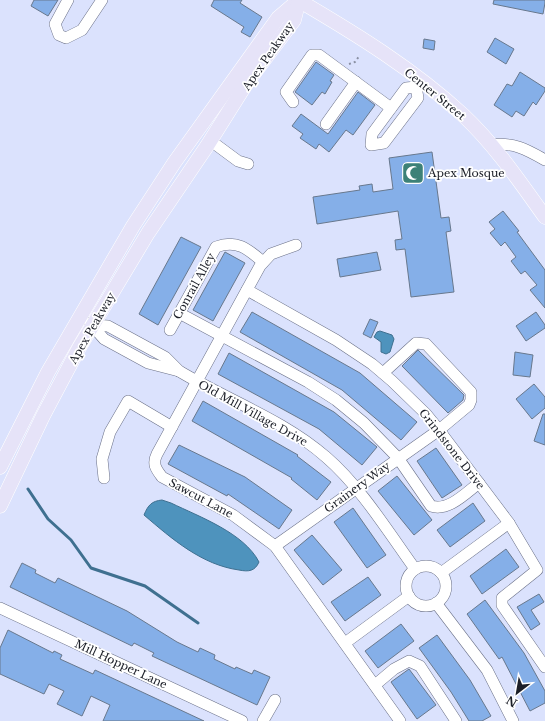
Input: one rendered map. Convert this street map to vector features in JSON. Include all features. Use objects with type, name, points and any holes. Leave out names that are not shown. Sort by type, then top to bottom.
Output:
[{"type":"main road","name":"Center Street","points":[[299,0],[368,42],[419,84],[464,116],[491,145],[545,217]]},
{"type":"main road","name":"Apex Peakway","points":[[0,506],[43,416],[79,348],[94,326],[148,233],[211,141],[246,84],[294,20],[299,0]]},
{"type":"main road","name":"Apex Peakway","points":[[0,467],[40,385],[133,226],[178,157],[278,18],[299,0]]},
{"type":"street","points":[[68,0],[55,24],[59,35],[66,38],[82,30],[102,0]]},
{"type":"street","points":[[293,102],[286,92],[312,55],[319,55],[327,59],[391,108]]},
{"type":"street","points":[[326,124],[353,80]]},
{"type":"street","points":[[419,84],[418,98],[384,143],[369,149],[372,134],[406,88],[419,84]]},
{"type":"street","points":[[211,141],[238,161],[248,164]]},
{"type":"street","points":[[491,145],[504,143],[517,146],[545,160]]},
{"type":"street","name":"Conrail Alley","points":[[170,330],[216,247],[225,243],[234,244],[248,250],[263,262]]},
{"type":"street","name":"Sawcut Lane","points":[[296,245],[271,254],[263,262],[154,459],[155,468],[162,477],[233,515],[275,546],[400,721]]},
{"type":"street","name":"Grindstone Drive","points":[[247,290],[336,340],[383,373],[426,414],[439,430],[509,523],[537,570],[502,598],[502,605],[545,667]]},
{"type":"street","points":[[179,313],[221,337],[308,382],[336,400],[364,423],[398,458],[431,506],[438,509],[447,506],[479,484]]},
{"type":"street","name":"Old Mill Village Drive","points":[[79,317],[94,326],[108,326],[165,358],[179,371],[197,382],[258,413],[308,443],[336,466],[415,569]]},
{"type":"street","name":"Grainery Way","points":[[275,546],[439,430],[469,405],[471,400],[471,392],[426,344],[416,343],[383,373]]},
{"type":"street","points":[[104,478],[102,459],[110,432],[128,401],[172,427]]},
{"type":"street","points":[[442,573],[509,523]]},
{"type":"street","points":[[420,567],[432,567],[442,573],[446,583],[446,589],[444,595],[436,603],[430,605],[418,604],[409,596],[406,584],[408,578],[415,569],[420,567]]},
{"type":"street","points":[[345,642],[409,596]]},
{"type":"street","points":[[436,603],[487,670],[513,721]]},
{"type":"street","name":"Mill Hopper Lane","points":[[0,608],[242,721]]},
{"type":"street","points":[[374,685],[394,669],[409,661],[420,666],[456,721]]},
{"type":"street","points":[[263,721],[275,700]]},
{"type":"path","points":[[345,66],[355,62],[360,55]]},
{"type":"water","points":[[380,331],[392,335],[394,339],[390,352],[386,354],[381,352],[381,342],[374,337],[377,332]]},
{"type":"water","points":[[162,500],[208,520],[232,534],[252,552],[259,562],[256,567],[249,571],[243,571],[225,567],[212,563],[188,550],[144,515],[151,504]]},
{"type":"building","points":[[34,0],[58,0],[48,16],[31,6]]},
{"type":"building","points":[[214,0],[242,0],[240,3],[262,17],[250,37],[241,32],[244,27],[211,6]]},
{"type":"building","points":[[494,0],[545,0],[545,3],[543,14],[493,4]]},
{"type":"building","points":[[495,38],[514,49],[506,64],[487,52]]},
{"type":"building","points":[[424,39],[435,41],[434,50],[423,48]]},
{"type":"building","points":[[316,62],[334,75],[325,94],[322,92],[312,105],[295,92]]},
{"type":"building","points":[[520,72],[545,88],[545,91],[536,105],[533,102],[524,116],[516,111],[512,117],[494,105],[507,84],[512,86]]},
{"type":"building","points":[[358,92],[375,105],[353,135],[346,130],[329,152],[319,144],[316,149],[300,138],[303,134],[292,126],[301,114],[328,134]]},
{"type":"building","points":[[432,152],[441,218],[449,217],[451,231],[446,232],[454,292],[411,297],[405,249],[396,250],[395,240],[402,239],[398,211],[317,224],[313,197],[360,190],[359,186],[372,184],[373,192],[393,189],[389,158]]},
{"type":"building","points":[[503,211],[519,231],[517,232],[545,270],[545,308],[530,290],[537,285],[525,271],[521,274],[511,261],[516,257],[505,242],[501,246],[490,233],[495,229],[489,222]]},
{"type":"building","points":[[181,237],[201,247],[158,325],[139,314]]},
{"type":"building","points":[[225,252],[245,263],[213,321],[193,310]]},
{"type":"building","points":[[377,252],[381,270],[340,277],[337,259]]},
{"type":"building","points":[[252,312],[360,373],[417,422],[401,440],[342,390],[240,332]]},
{"type":"building","points":[[536,312],[545,325],[545,328],[526,341],[516,326]]},
{"type":"building","points":[[370,319],[378,322],[371,338],[363,334]]},
{"type":"building","points":[[418,350],[464,395],[463,400],[448,413],[402,366]]},
{"type":"building","points":[[515,352],[533,355],[530,377],[513,375]]},
{"type":"building","points":[[229,353],[334,412],[377,447],[362,465],[319,429],[218,374]]},
{"type":"building","points":[[534,384],[545,397],[545,408],[532,419],[516,399]]},
{"type":"building","points":[[203,401],[298,455],[297,456],[331,482],[317,500],[291,479],[292,478],[192,421]]},
{"type":"building","points":[[543,414],[545,414],[545,445],[534,441]]},
{"type":"building","points":[[179,445],[245,477],[292,510],[279,529],[228,494],[227,496],[168,464]]},
{"type":"building","points":[[436,448],[462,485],[442,498],[417,461]]},
{"type":"building","points":[[397,476],[432,520],[414,535],[378,491]]},
{"type":"building","points":[[473,503],[485,521],[450,547],[437,530]]},
{"type":"building","points":[[353,508],[386,555],[367,568],[334,522]]},
{"type":"building","points":[[312,535],[342,570],[323,585],[294,550]]},
{"type":"building","points":[[506,549],[519,567],[482,594],[470,576]]},
{"type":"building","points":[[22,563],[36,570],[35,573],[55,583],[58,578],[127,611],[177,642],[198,652],[200,648],[215,655],[214,659],[235,669],[236,667],[252,674],[254,670],[270,677],[257,705],[152,656],[154,653],[134,643],[132,646],[10,587]]},
{"type":"building","points":[[368,577],[381,595],[345,621],[331,602]]},
{"type":"building","points":[[539,594],[544,602],[531,610],[540,624],[531,630],[517,607]]},
{"type":"building","points":[[485,600],[524,653],[545,691],[545,703],[530,711],[502,657],[499,659],[467,614]]},
{"type":"building","points":[[401,624],[414,641],[378,668],[365,651]]},
{"type":"building","points":[[8,630],[53,653],[54,651],[62,655],[60,659],[93,674],[95,670],[204,721],[103,721],[110,705],[91,696],[82,716],[57,704],[64,691],[49,684],[44,694],[0,674],[0,648]]},
{"type":"building","points":[[437,635],[470,680],[491,716],[482,721],[469,721],[451,692],[419,648]]},
{"type":"building","points":[[409,669],[436,705],[417,719],[391,682]]},
{"type":"waterway","points":[[28,489],[48,519],[71,540],[91,568],[145,586],[198,623]]},
{"type":"place","name":"Apex Mosque","points":[[413,173]]}]
